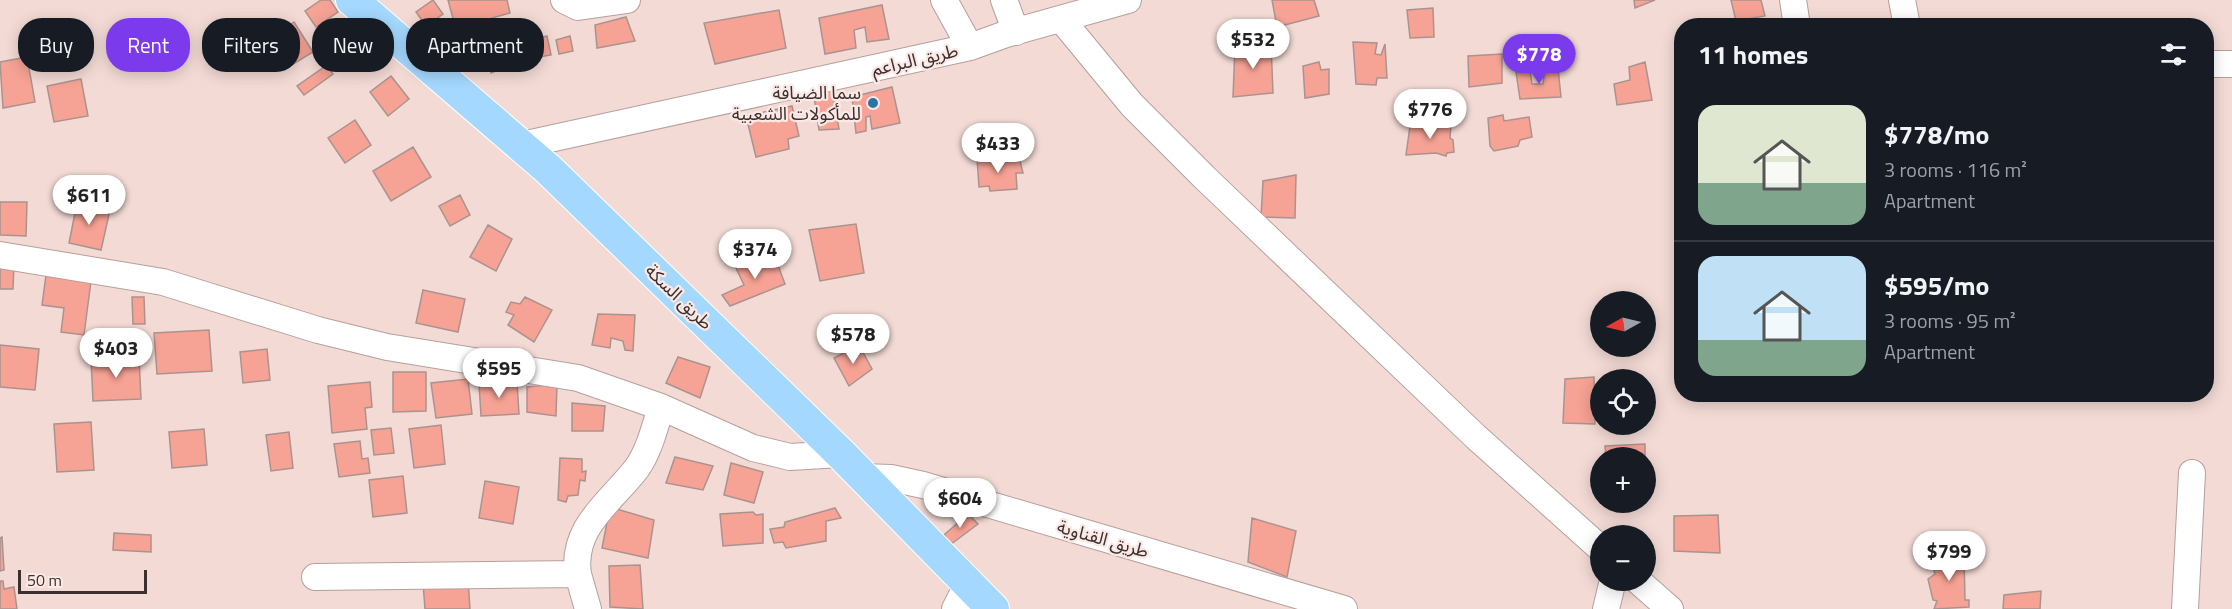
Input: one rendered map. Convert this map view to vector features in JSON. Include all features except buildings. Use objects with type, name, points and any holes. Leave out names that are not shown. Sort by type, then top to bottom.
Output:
[{"type":"main road","name":"طريق السكة","points":[[352,0],[522,145],[841,454],[962,596],[993,609]]},
{"type":"street","points":[[564,0],[578,7],[627,0]]},
{"type":"street","points":[[944,0],[970,47]]},
{"type":"street","points":[[1004,0],[1016,32]]},
{"type":"street","name":"طريق البراعم","points":[[522,145],[970,47],[1128,0]]},
{"type":"street","points":[[1793,0],[1796,18]]},
{"type":"street","points":[[1902,0],[1905,18]]},
{"type":"street","points":[[1061,19],[1132,105],[1204,177],[1476,437],[1590,539]]},
{"type":"street","points":[[2214,64],[2232,64]]},
{"type":"street","points":[[0,255],[163,282],[318,330],[387,347],[578,378],[661,407],[753,447],[790,456],[841,454]]},
{"type":"street","points":[[588,609],[576,560],[583,534],[593,518],[638,466],[661,407]]},
{"type":"street","points":[[2185,609],[2192,473]]},
{"type":"street","name":"طريق القناوية","points":[[862,477],[891,478],[922,485],[1344,609]]},
{"type":"street","points":[[315,577],[578,574]]},
{"type":"street","points":[[1606,609],[1610,591]]},
{"type":"street","points":[[1650,591],[1670,609]]},
{"type":"place","name":"سما الضيافة للمأكولات الشعبية","points":[[873,103]]}]
